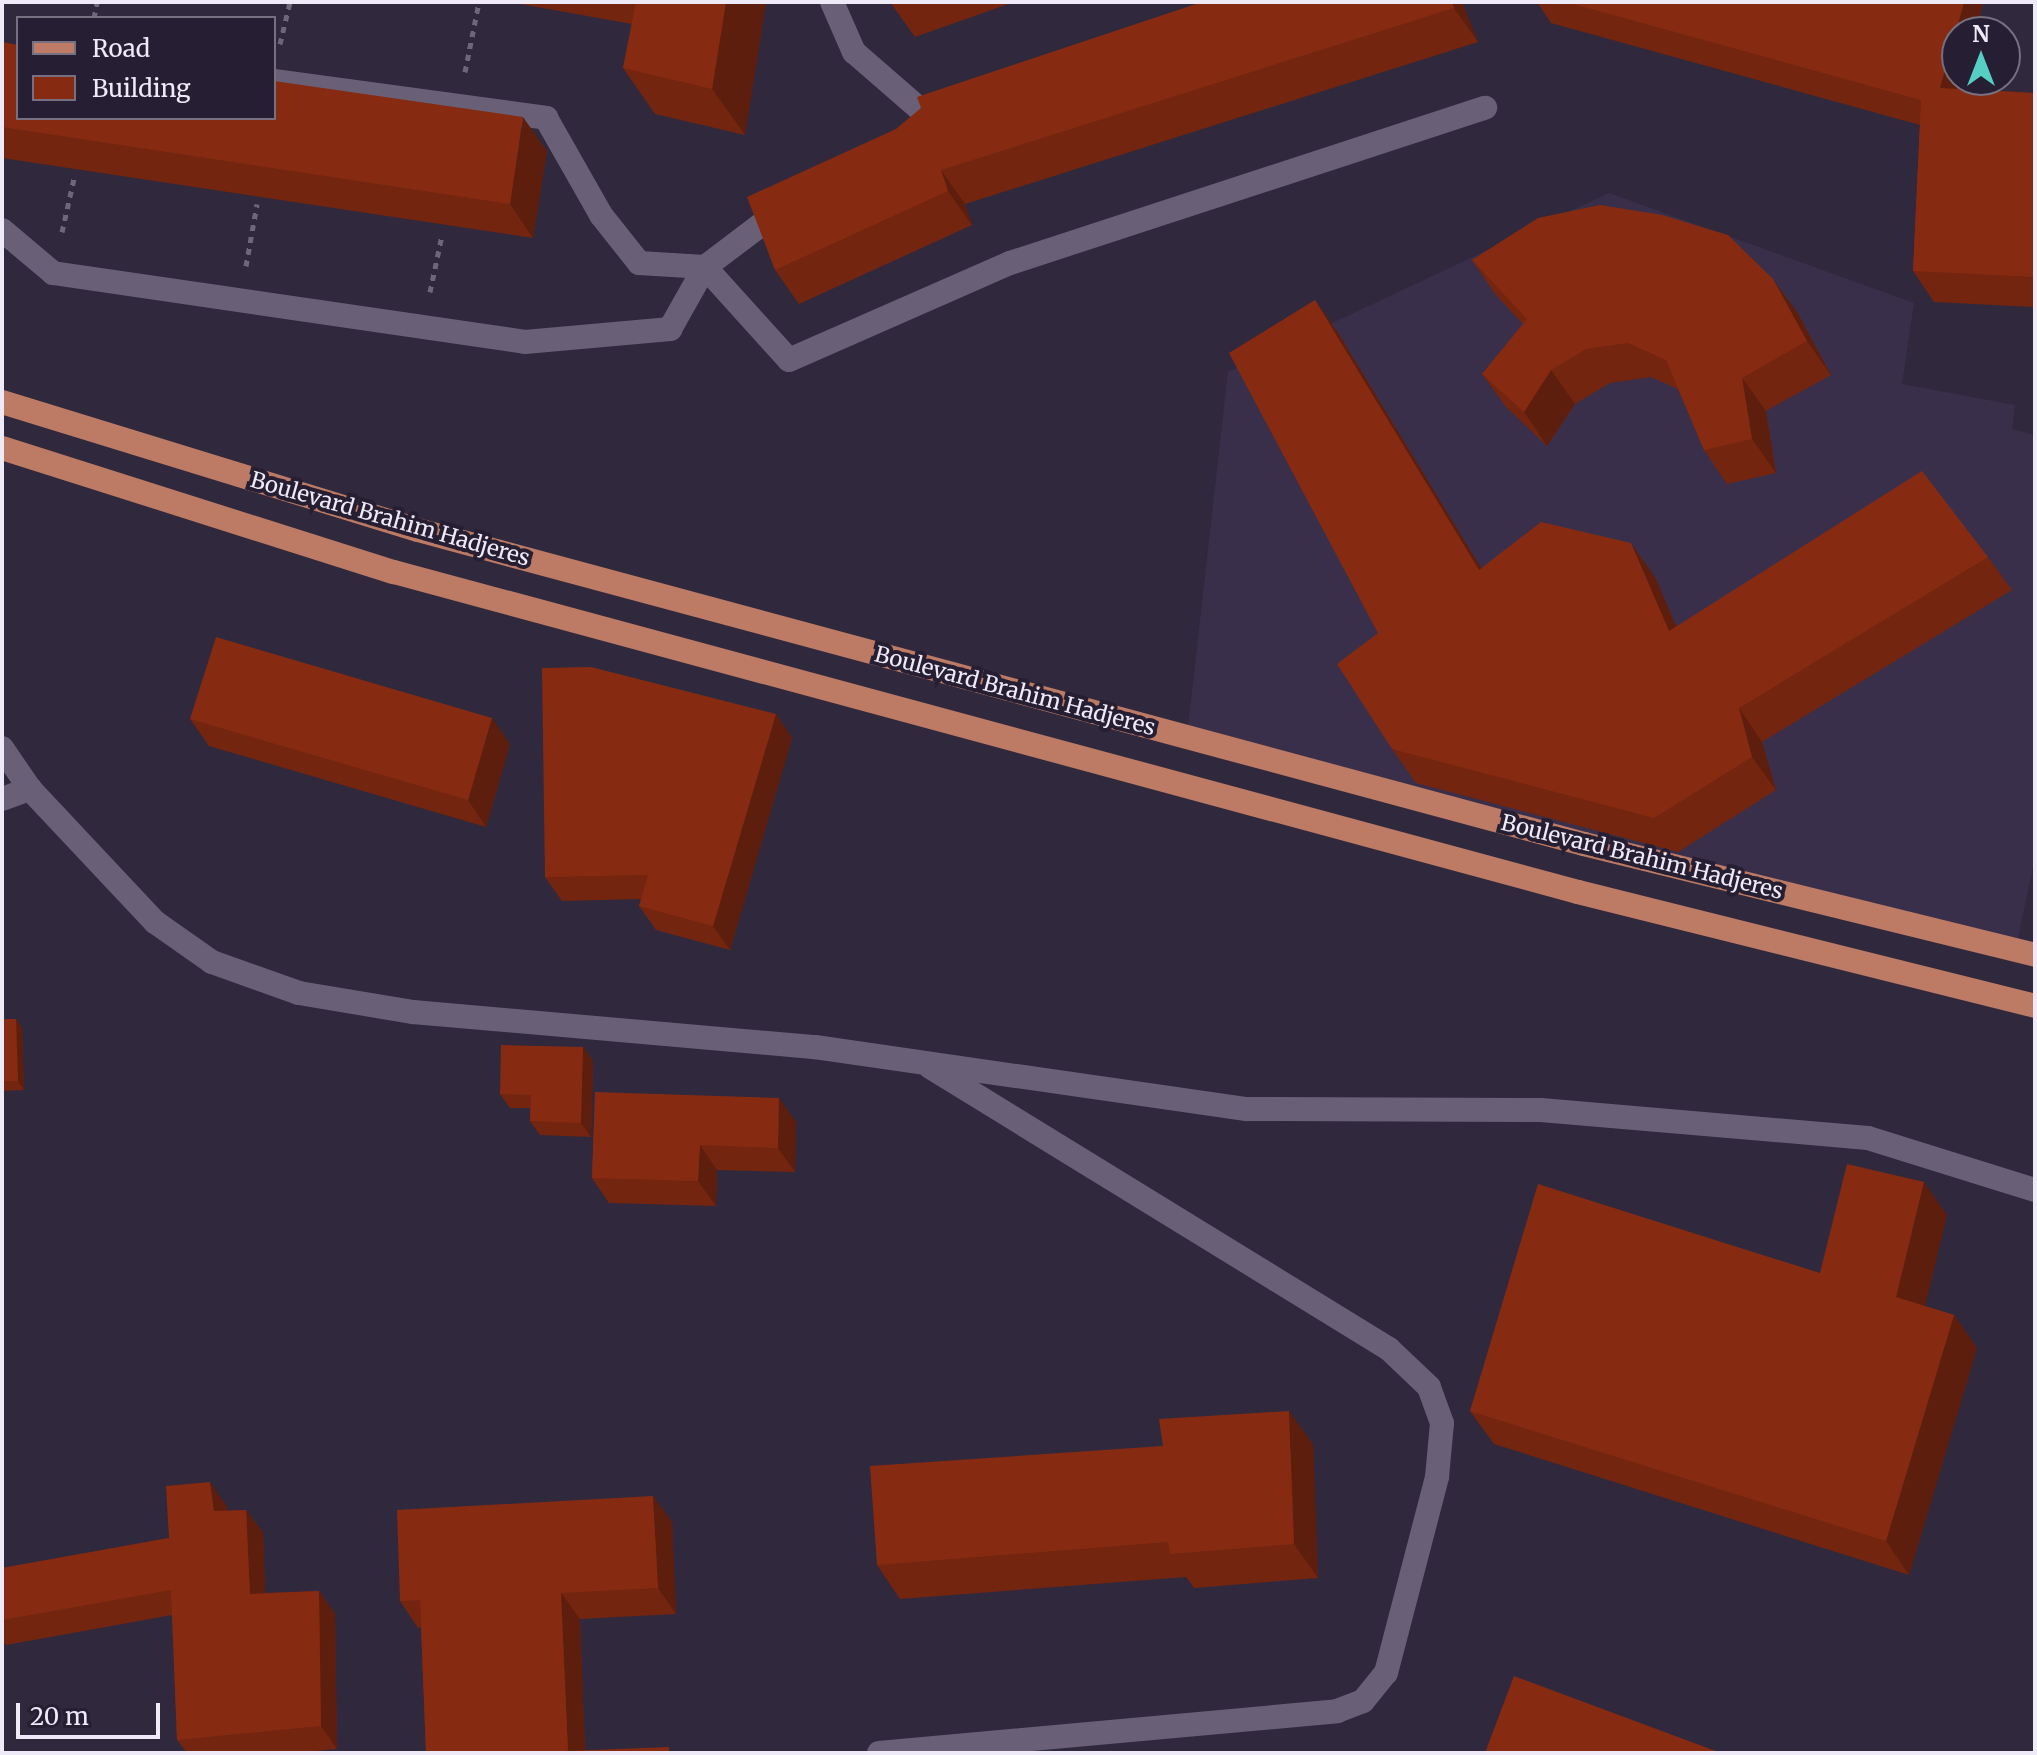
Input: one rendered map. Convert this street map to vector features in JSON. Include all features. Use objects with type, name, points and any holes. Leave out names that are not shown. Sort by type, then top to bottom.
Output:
[{"type":"main road","name":"Boulevard Brahim Hadjeres","points":[[2,402],[433,534],[1584,844],[2035,955]]},
{"type":"main road","points":[[2,448],[394,572],[1578,892],[2035,1006]]},
{"type":"street","points":[[832,2],[854,52],[924,129],[974,104]]},
{"type":"street","points":[[276,81],[546,118],[601,215],[639,263],[705,267],[789,360],[1010,263],[1485,108]]},
{"type":"street","points":[[2,230],[53,273],[241,297],[525,342],[670,329],[705,267],[767,215],[811,195]]},
{"type":"street","points":[[2,748],[30,789],[155,922],[212,962],[299,993],[413,1012],[921,1062],[1247,1109],[1541,1110],[1868,1138],[2035,1190]]},
{"type":"street","points":[[2,799],[30,789]]},
{"type":"street","points":[[879,1753],[1337,1711],[1363,1701],[1386,1673],[1437,1477],[1442,1423],[1429,1387],[1389,1349],[921,1062]]},
{"type":"path","points":[[277,55],[290,2]]},
{"type":"path","points":[[458,106],[479,2]]},
{"type":"path","points":[[53,273],[75,174]]},
{"type":"path","points":[[241,297],[257,204]]},
{"type":"path","points":[[423,326],[442,235]]},
{"type":"shaded area","points":[[1609,193],[1914,303],[1902,384],[2015,405],[2012,429],[2035,435],[2035,857],[2018,938],[1845,917],[1186,745],[1228,372]]},
{"type":"building","points":[[636,2],[726,2],[712,89],[623,68]]},
{"type":"building","points":[[1202,2],[1452,2],[1454,8],[941,170],[948,191],[775,270],[747,197],[896,129],[921,108],[917,97]]},
{"type":"building","points":[[1566,2],[1964,3],[1960,16],[1941,16],[1941,96],[2021,96],[2021,92],[2035,93],[2035,277],[1913,271],[1921,100]]},
{"type":"building","points":[[2,42],[16,45],[16,120],[276,120],[276,81],[523,117],[510,204],[2,127]]},
{"type":"building","points":[[1600,205],[1662,215],[1728,235],[1773,279],[1807,341],[1742,378],[1752,439],[1704,450],[1666,360],[1628,343],[1586,349],[1551,370],[1524,412],[1482,374],[1527,319],[1472,260],[1538,218]]},
{"type":"building","points":[[1315,300],[1479,570],[1541,522],[1631,543],[1669,631],[1922,471],[1988,557],[1739,708],[1752,757],[1654,818],[1392,749],[1337,664],[1378,633],[1229,353]]},
{"type":"building","points":[[216,637],[492,718],[468,800],[190,719]]},
{"type":"building","points":[[591,667],[776,714],[713,926],[639,906],[648,875],[545,877],[542,668]]},
{"type":"building","points":[[2,1019],[16,1019],[18,1081],[2,1081]]},
{"type":"building","points":[[501,1045],[583,1047],[581,1123],[530,1121],[531,1095],[500,1094]]},
{"type":"building","points":[[595,1092],[779,1098],[778,1148],[700,1145],[698,1181],[592,1178]]},
{"type":"building","points":[[1847,1164],[1924,1182],[1896,1297],[1954,1315],[1886,1541],[1470,1411],[1538,1184],[1820,1273]]},
{"type":"building","points":[[1289,1411],[1294,1544],[1170,1554],[1168,1542],[877,1565],[870,1466],[1163,1446],[1159,1419]]},
{"type":"building","points":[[210,1482],[214,1511],[246,1510],[250,1594],[319,1591],[321,1726],[177,1740],[171,1590],[2,1620],[2,1568],[169,1538],[166,1486]]},
{"type":"building","points":[[653,1496],[658,1588],[561,1593],[568,1751],[669,1747],[669,1753],[426,1753],[420,1600],[400,1601],[397,1510]]},
{"type":"building","points":[[1514,1676],[1721,1753],[1485,1753]]}]
